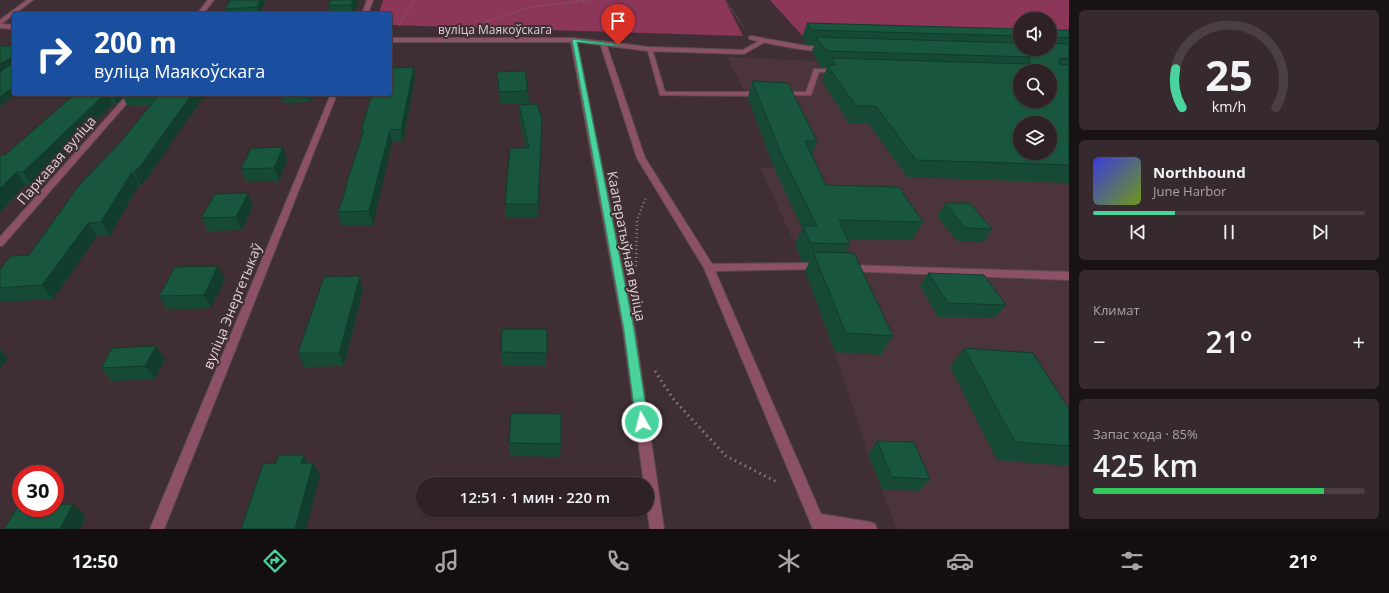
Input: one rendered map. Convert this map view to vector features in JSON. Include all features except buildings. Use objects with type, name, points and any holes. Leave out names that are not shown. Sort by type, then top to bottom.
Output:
[{"type":"street","points":[[15,12],[30,0]]},
{"type":"street","points":[[201,12],[210,0]]},
{"type":"street","points":[[366,12],[370,0]]},
{"type":"street","points":[[0,24],[12,14]]},
{"type":"street","points":[[0,24],[12,26]]},
{"type":"street","points":[[751,38],[806,48],[830,49]]},
{"type":"street","name":"вуліца Маякоўскага","points":[[392,40],[574,40],[603,42],[649,49],[744,52],[765,40]]},
{"type":"street","name":"Кааператыўная вуліца","points":[[574,40],[629,330],[657,529]]},
{"type":"street","points":[[603,42],[641,158],[709,268],[819,525],[870,529]]},
{"type":"street","points":[[649,49],[662,94],[809,94],[816,70],[847,71]]},
{"type":"street","name":"Паркавая вуліца","points":[[0,243],[130,96]]},
{"type":"street","name":"вуліца Энергетыкаў","points":[[157,529],[333,96]]},
{"type":"street","points":[[709,268],[831,267],[1069,276]]},
{"type":"path","points":[[398,26],[415,0]]},
{"type":"path","points":[[479,24],[531,7],[591,0]]},
{"type":"path","points":[[726,0],[751,38]]},
{"type":"path","points":[[636,269],[637,220],[654,178]]},
{"type":"path","points":[[653,368],[674,400],[726,456],[807,497]]},
{"type":"shaded area","points":[[383,0],[725,0],[743,36],[392,25],[392,12],[380,12]]},
{"type":"shaded area","points":[[770,0],[1069,0],[1069,50],[1057,49],[1057,12],[1013,12],[1013,48],[808,42]]},
{"type":"shaded area","points":[[804,37],[1013,49],[1013,56],[1057,56],[1057,48],[1069,45],[1069,529],[897,529],[868,454],[835,352],[795,244],[760,168],[774,168],[748,98],[727,57],[817,61],[811,51],[810,45]]},
{"type":"route","points":[[618,45],[603,42],[574,40],[629,330],[642,422]]}]
